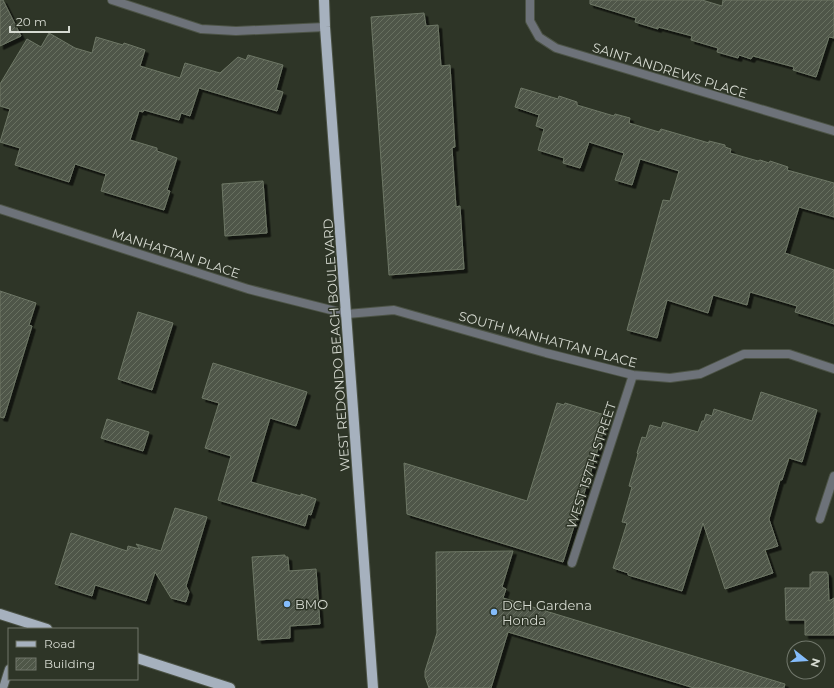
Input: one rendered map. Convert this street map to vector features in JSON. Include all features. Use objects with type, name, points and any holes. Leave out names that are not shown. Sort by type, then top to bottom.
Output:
[{"type":"main road","name":"WEST REDONDO BEACH BOULEVARD","points":[[324,0],[373,688]]},
{"type":"main road","points":[[0,614],[22,625],[41,628]]},
{"type":"main road","points":[[138,658],[230,688]]},
{"type":"street","points":[[112,0],[201,29],[236,31],[325,26]]},
{"type":"street","name":"SAINT ANDREWS PLACE","points":[[530,0],[530,21],[539,38],[556,48],[834,131]]},
{"type":"street","name":"MANHATTAN PLACE","points":[[0,209],[248,289],[346,314]]},
{"type":"street","name":"SOUTH MANHATTAN PLACE","points":[[346,314],[394,310],[546,353],[632,375],[670,378],[700,374],[744,354],[789,354],[834,369]]},
{"type":"street","name":"WEST 157TH STREET","points":[[572,563],[632,375]]},
{"type":"street","points":[[820,519],[834,476]]},
{"type":"street","points":[[3,688],[8,672]]},
{"type":"building","points":[[0,0],[3,0],[21,36],[0,46]]},
{"type":"building","points":[[590,0],[702,0],[722,6],[723,0],[834,0],[834,38],[829,37],[816,77],[793,70],[794,67],[753,56],[751,59],[739,55],[738,58],[717,52],[718,48],[691,40],[692,36],[658,27],[658,29],[635,22],[636,18],[590,4]]},
{"type":"building","points":[[424,13],[426,26],[438,25],[441,66],[450,65],[455,147],[452,148],[456,207],[460,206],[464,269],[389,275],[371,17]]},
{"type":"building","points":[[49,33],[75,48],[92,53],[96,37],[123,45],[124,43],[145,50],[140,66],[180,78],[185,63],[220,73],[238,57],[246,60],[248,55],[283,65],[276,90],[283,92],[277,111],[199,88],[190,116],[181,113],[179,120],[144,110],[143,112],[139,111],[130,140],[157,148],[157,151],[177,158],[167,190],[170,191],[164,210],[101,191],[106,174],[75,164],[69,182],[15,165],[20,148],[0,142],[10,109],[0,106],[0,84],[27,39],[41,47]]},
{"type":"building","points":[[521,88],[558,99],[559,96],[577,102],[577,105],[614,116],[615,114],[630,118],[629,123],[659,132],[661,129],[709,143],[709,141],[725,145],[725,147],[731,149],[730,153],[758,161],[760,160],[769,163],[770,161],[788,167],[787,170],[834,183],[834,217],[799,207],[785,253],[834,270],[834,324],[795,312],[797,306],[750,292],[747,305],[713,295],[708,313],[667,300],[657,338],[627,330],[663,200],[670,201],[679,171],[640,159],[632,185],[615,180],[624,153],[589,142],[580,168],[563,163],[564,158],[538,150],[544,129],[536,126],[539,115],[515,107]]},
{"type":"building","points":[[263,181],[267,233],[225,236],[222,184]]},
{"type":"building","points":[[0,291],[36,303],[29,325],[32,326],[4,418],[0,417]]},
{"type":"building","points":[[138,312],[173,323],[152,390],[118,379]]},
{"type":"building","points":[[213,363],[307,392],[296,426],[270,418],[251,482],[316,499],[311,515],[308,514],[305,526],[218,500],[231,456],[205,448],[219,403],[202,398]]},
{"type":"building","points":[[761,392],[817,410],[802,462],[789,458],[782,480],[780,480],[769,519],[778,546],[765,550],[773,573],[725,589],[703,523],[682,591],[628,575],[628,573],[613,568],[627,523],[622,522],[632,487],[629,486],[638,454],[637,453],[642,437],[646,438],[650,425],[661,428],[663,422],[698,432],[706,414],[712,416],[714,409],[752,421]]},
{"type":"building","points":[[557,403],[564,405],[565,403],[608,416],[563,562],[407,514],[404,463],[527,501]]},
{"type":"building","points":[[107,419],[149,432],[143,451],[101,438]]},
{"type":"building","points":[[175,508],[207,517],[186,586],[189,592],[186,602],[171,598],[155,572],[146,601],[95,585],[92,596],[55,584],[71,533],[127,551],[128,546],[140,549],[136,544],[161,551]]},
{"type":"building","name":"DCH Gardena Honda","points":[[513,551],[502,587],[506,589],[503,598],[785,684],[784,688],[694,688],[508,632],[491,688],[429,688],[425,677],[425,671],[437,633],[436,552]]},
{"type":"building","points":[[285,555],[285,557],[288,557],[289,571],[316,569],[320,624],[290,626],[290,638],[258,640],[252,557]]},
{"type":"building","points":[[812,572],[827,572],[828,574],[829,601],[834,598],[834,635],[805,635],[805,620],[786,620],[785,588],[810,588],[810,574],[812,574]]},
{"type":"place","name":"BMO","points":[[287,604]]},
{"type":"place","name":"DCH Gardena Honda","points":[[494,612]]}]
